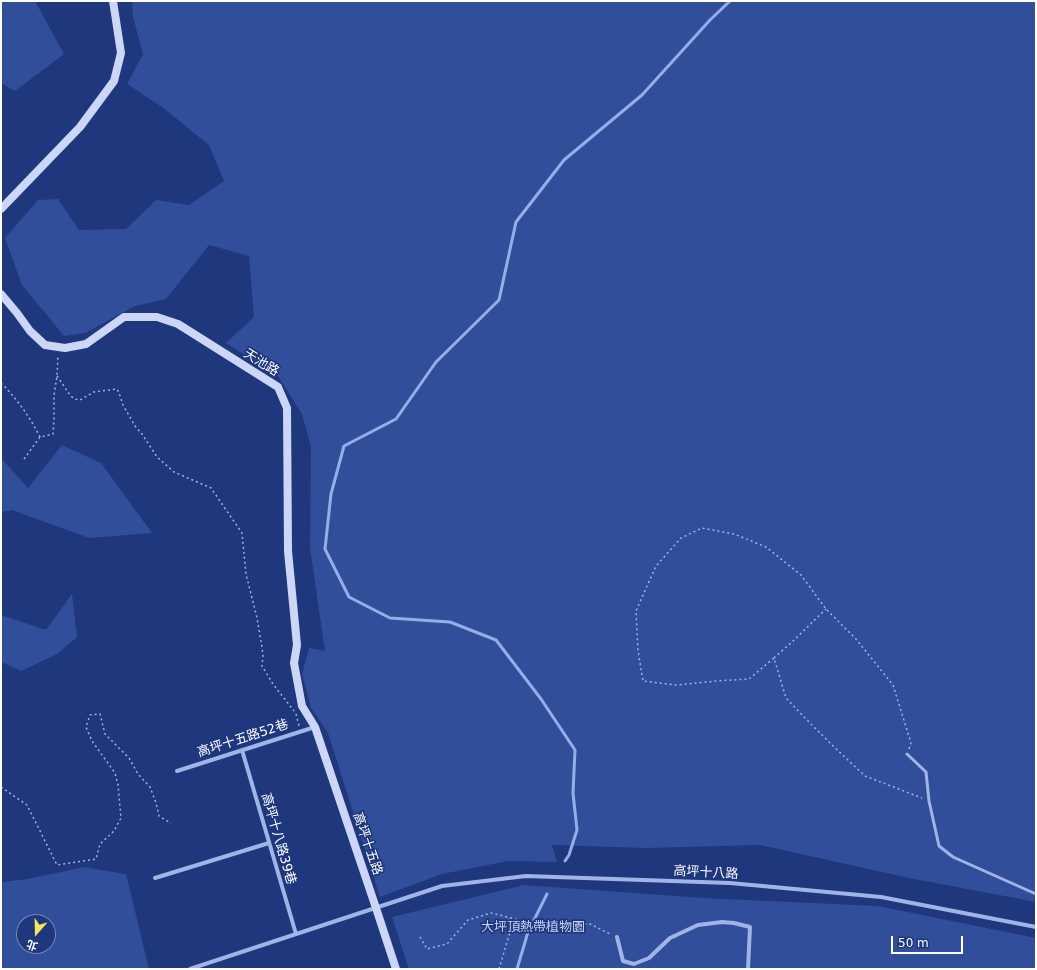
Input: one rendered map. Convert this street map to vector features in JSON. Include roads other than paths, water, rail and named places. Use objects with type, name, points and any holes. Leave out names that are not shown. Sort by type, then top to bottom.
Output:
[{"type":"street","points":[[1,209],[80,127],[114,81],[121,53],[113,1]]},
{"type":"street","name":"天池路","points":[[1,294],[30,331],[45,345],[65,348],[86,344],[124,317],[157,317],[178,324],[278,387],[287,408],[288,551],[297,645],[294,662],[302,706],[315,727]]},
{"type":"street","name":"高坪十五路52巷","points":[[177,771],[315,727]]},
{"type":"street","name":"高坪十五路","points":[[315,727],[396,969]]},
{"type":"street","name":"高坪十八路39巷","points":[[242,750],[296,934]]},
{"type":"street","points":[[155,878],[269,843]]},
{"type":"street","name":"高坪十八路","points":[[190,969],[442,886],[526,876],[730,883],[881,897],[1036,927]]},
{"type":"street","points":[[617,937],[623,961],[634,964],[649,958],[670,938],[698,925],[722,922],[734,923],[750,927],[748,969]]},
{"type":"lane","points":[[907,754],[926,772],[929,801],[939,846],[953,857],[1036,894]]},
{"type":"waterway","points":[[565,861],[569,855],[577,830],[573,793],[575,750],[541,699],[496,640],[450,622],[390,618],[349,597],[325,549],[331,494],[344,446],[396,419],[436,362],[499,300],[516,222],[564,160],[642,95],[710,20],[730,1]]},
{"type":"waterway","points":[[517,969],[528,932],[547,894]]},
{"type":"park label","name":"大坪頂熱帶植物園","points":[[533,928]]}]
